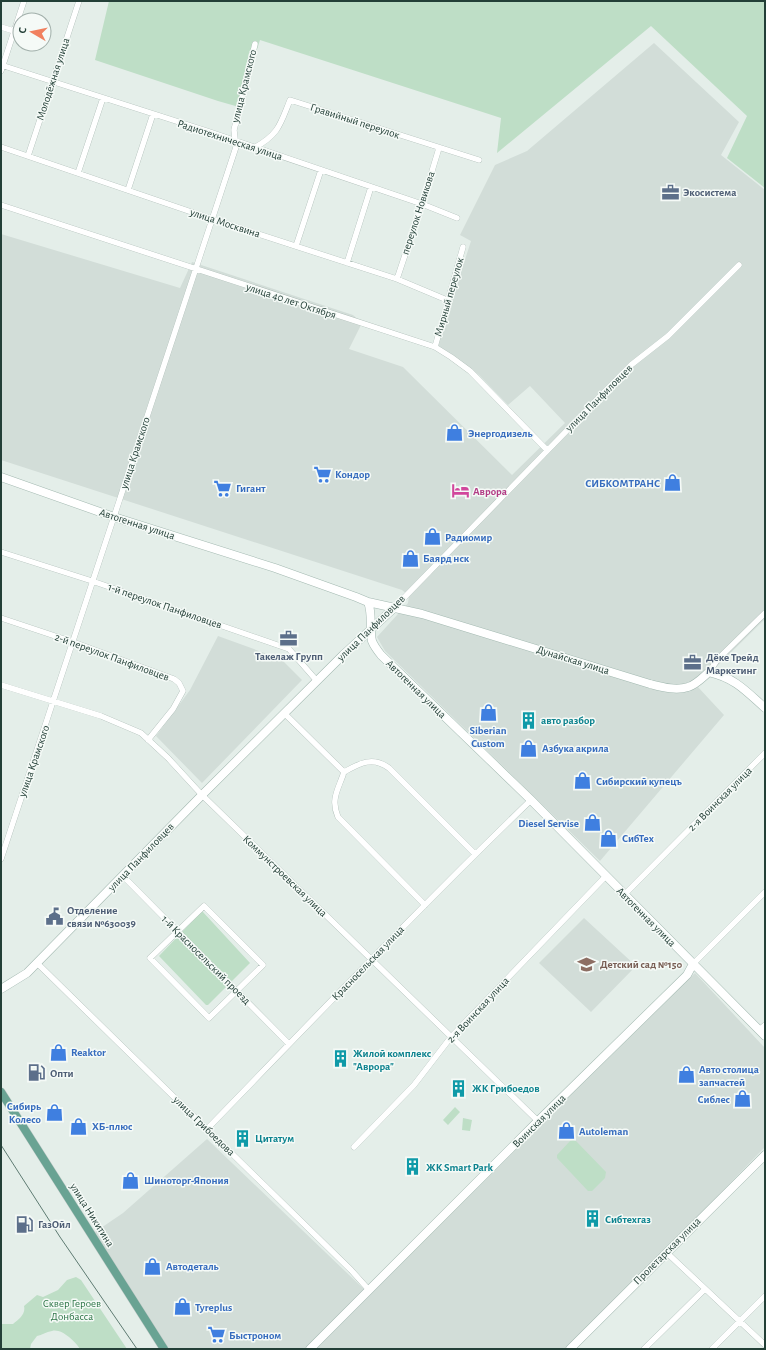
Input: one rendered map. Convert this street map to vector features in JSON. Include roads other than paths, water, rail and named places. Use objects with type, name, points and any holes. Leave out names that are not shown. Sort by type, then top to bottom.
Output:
[{"type":"main road","name":"улица Никитина","points":[[1,1092],[164,1349]]},
{"type":"street","points":[[20,12],[24,1]]},
{"type":"street","name":"Молодёжная улица","points":[[28,156],[79,1]]},
{"type":"street","points":[[1,26],[12,30]]},
{"type":"street","points":[[2,67],[12,37]]},
{"type":"street","name":"улица Крамского","points":[[1,859],[236,147],[234,130],[255,44]]},
{"type":"street","name":"Радиотехническая улица","points":[[2,67],[235,141],[422,204],[457,218]]},
{"type":"street","points":[[78,173],[103,98]]},
{"type":"street","name":"Гравийный переулок","points":[[254,148],[267,141],[278,130],[290,100],[479,160]]},
{"type":"street","points":[[128,190],[153,114]]},
{"type":"street","name":"улица Москвина","points":[[1,148],[397,279],[447,300]]},
{"type":"street","name":"переулок Новикова","points":[[397,279],[439,148]]},
{"type":"street","points":[[296,246],[321,170]]},
{"type":"street","points":[[347,263],[371,187]]},
{"type":"street","name":"улица 40 лет Октября","points":[[1,205],[434,348],[451,357],[470,371],[547,450]]},
{"type":"street","name":"Мирный переулок","points":[[434,348],[463,247]]},
{"type":"street","name":"улица Панфиловцев","points":[[1,989],[27,973],[284,713],[343,655],[372,630],[394,608],[626,371],[668,336],[739,265]]},
{"type":"street","name":"Автогенная улица","points":[[1,477],[114,517],[275,568],[368,602],[371,615],[372,639],[381,655],[531,800],[693,964],[763,1030]]},
{"type":"street","name":"1-й переулок Панфиловцев","points":[[1,552],[92,581],[289,649],[317,681]]},
{"type":"street","name":"Дунайская улица","points":[[368,602],[422,614],[650,684],[668,688],[688,687],[698,682],[709,672]]},
{"type":"street","points":[[765,613],[718,659],[709,672],[724,676],[740,686],[765,708]]},
{"type":"street","name":"2-й переулок Панфиловцев","points":[[1,618],[73,642],[174,679],[180,683],[183,691],[173,709],[148,740]]},
{"type":"street","name":"Коммунстроевская улица","points":[[1,685],[101,716],[141,733],[168,758],[202,795],[538,1121]]},
{"type":"street","points":[[284,713],[344,772]]},
{"type":"street","name":"2-я Воинская улица","points":[[625,894],[765,753]]},
{"type":"street","points":[[425,905],[338,817],[334,801],[344,772],[358,764],[374,762],[382,763],[389,768],[475,854]]},
{"type":"street","name":"Красносельская улица","points":[[207,1130],[371,959],[531,800]]},
{"type":"street","name":"1-й Красносельский проезд","points":[[123,876],[290,1044]]},
{"type":"street","name":"2-я Воинская улица","points":[[354,1147],[414,1085],[451,1037],[606,876]]},
{"type":"street","name":"Воинская улица","points":[[310,1349],[538,1121],[687,975],[693,964],[765,892]]},
{"type":"street","points":[[204,906],[263,966],[209,1018],[150,958],[178,932],[204,906]]},
{"type":"street","name":"улица Грибоедова","points":[[37,963],[346,1265],[369,1290]]},
{"type":"street","name":"Пролетарская улица","points":[[570,1349],[765,1154]]},
{"type":"street","points":[[666,1252],[765,1345]]},
{"type":"street","points":[[644,1349],[705,1289]]},
{"type":"street","points":[[712,1349],[765,1296]]},
{"type":"tram line","points":[[1,1145],[60,1237],[137,1349]]},
{"type":"place","name":"Экосистема","points":[[670,192]]},
{"type":"place","name":"Энергодизель","points":[[455,433]]},
{"type":"place","name":"Кондор","points":[[322,474]]},
{"type":"place","name":"СИБКОМТРАНС","points":[[673,483]]},
{"type":"place","name":"Гигант","points":[[223,488]]},
{"type":"place","name":"Аврора","points":[[460,491]]},
{"type":"place","name":"Радиомир","points":[[432,537]]},
{"type":"place","name":"Баярд нск","points":[[410,558]]},
{"type":"place","name":"Такелаж Групп","points":[[289,638]]},
{"type":"place","name":"Дёке Трейд Маркетинг","points":[[693,663]]},
{"type":"place","name":"Siberian Custom","points":[[488,712]]},
{"type":"place","name":"авто разбор","points":[[528,720]]},
{"type":"place","name":"Азбука акрила","points":[[529,748]]},
{"type":"place","name":"Сибирский купецъ","points":[[583,781]]},
{"type":"place","name":"Diesel Servise","points":[[592,823]]},
{"type":"place","name":"СибТех","points":[[609,838]]},
{"type":"place","name":"Отделение связи №630039","points":[[54,916]]},
{"type":"place","name":"Детский сад №150","points":[[587,964]]},
{"type":"place","name":"Reaktor","points":[[58,1052]]},
{"type":"place","name":"Жилой комплекс \"Аврора\"","points":[[340,1059]]},
{"type":"place","name":"Опти","points":[[37,1073]]},
{"type":"place","name":"Авто столица запчастей","points":[[686,1075]]},
{"type":"place","name":"ЖК Грибоедов","points":[[459,1088]]},
{"type":"place","name":"Сиблес","points":[[743,1099]]},
{"type":"place","name":"Сибирь Колесо","points":[[54,1112]]},
{"type":"place","name":"ХБ-плюс","points":[[79,1126]]},
{"type":"place","name":"Autoleman","points":[[566,1131]]},
{"type":"place","name":"Цитатум","points":[[242,1138]]},
{"type":"place","name":"ЖК Smart Park","points":[[413,1167]]},
{"type":"place","name":"Шиноторг-Япония","points":[[131,1180]]},
{"type":"place","name":"Сибтехгаз","points":[[592,1219]]},
{"type":"place","name":"ГазОйл","points":[[25,1224]]},
{"type":"place","name":"Автодеталь","points":[[153,1266]]},
{"type":"place","name":"Tyreplus","points":[[182,1307]]},
{"type":"place","name":"Быстроном","points":[[216,1335]]},
{"type":"park label","name":"Сквер Героев Донбасса","points":[[72,1309]]}]
